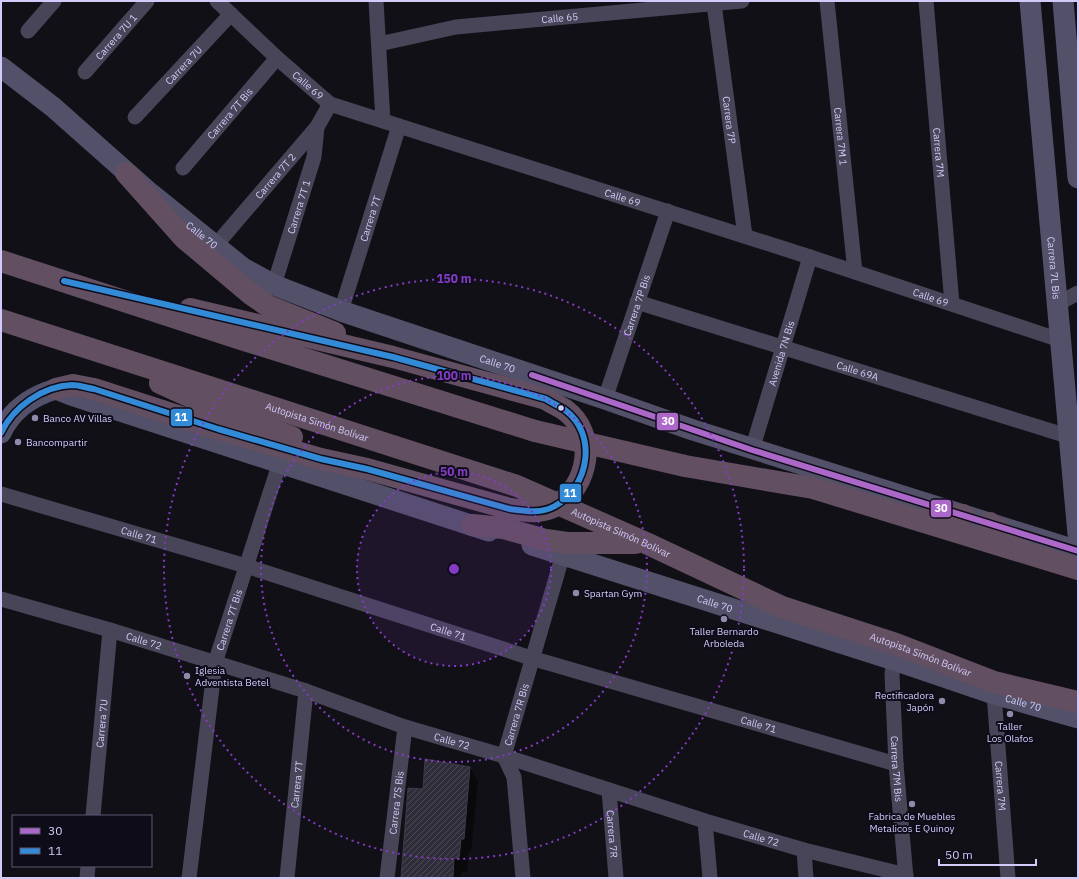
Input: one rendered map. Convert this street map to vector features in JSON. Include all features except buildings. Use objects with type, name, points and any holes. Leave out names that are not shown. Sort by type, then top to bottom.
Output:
[{"type":"highway","points":[[126,174],[184,238],[235,282],[268,306],[393,357]]},
{"type":"highway","points":[[1,261],[248,342],[535,431],[685,466],[813,488],[1078,569]]},
{"type":"highway","points":[[56,389],[73,385],[94,389],[254,440],[321,459],[367,469],[510,509],[532,512],[554,506],[572,493],[583,473],[586,450],[580,428],[565,410],[546,399],[393,357],[64,281]]},
{"type":"highway","name":"Autopista Simón Bolívar","points":[[1,320],[517,486],[646,543],[782,607],[895,652],[994,688],[1078,702]]},
{"type":"highway","points":[[51,335],[222,411],[323,449],[367,469]]},
{"type":"highway","points":[[917,520],[963,515]]},
{"type":"highway","points":[[990,523],[1028,553]]},
{"type":"highway","points":[[472,525],[503,528],[546,540],[567,543],[646,543]]},
{"type":"highway","points":[[895,652],[934,674],[994,688]]},
{"type":"street","points":[[28,31],[54,1]]},
{"type":"street","name":"Carrera 7U 1","points":[[85,72],[147,1]]},
{"type":"street","name":"Calle 69","points":[[217,1],[277,58],[330,104],[668,211],[1060,340]]},
{"type":"street","points":[[376,1],[383,121]]},
{"type":"street","name":"Calle 65","points":[[379,44],[456,27],[742,1]]},
{"type":"street","name":"Carrera 7M 1","points":[[827,1],[855,272]]},
{"type":"street","name":"Carrera 7M","points":[[926,1],[952,304]]},
{"type":"street","name":"Carrera 7L Bis","points":[[1030,1],[1060,340],[1073,438],[1078,534]]},
{"type":"street","points":[[1063,1],[1078,178]]},
{"type":"street","name":"Carrera 7P","points":[[714,4],[745,236]]},
{"type":"street","name":"Carrera 7U","points":[[135,117],[231,14]]},
{"type":"street","name":"Carrera 7T Bis","points":[[183,168],[277,58]]},
{"type":"street","name":"Calle 70","points":[[1,67],[53,107],[126,174],[243,268],[274,285],[341,311],[605,399],[752,450],[1078,551]]},
{"type":"street","name":"Carrera 7T 2","points":[[216,246],[317,127],[330,104]]},
{"type":"street","name":"Carrera 7T","points":[[341,311],[399,126]]},
{"type":"street","name":"Carrera 7T 1","points":[[274,285],[314,157],[317,127]]},
{"type":"street","name":"Carrera 7P Bis","points":[[605,399],[668,211]]},
{"type":"street","name":"Avenida 7N Bis","points":[[752,450],[810,257]]},
{"type":"street","points":[[1057,304],[1078,293]]},
{"type":"street","name":"Calle 69A","points":[[637,302],[1073,438]]},
{"type":"street","points":[[1,433],[5,424],[20,406],[43,393],[56,389]]},
{"type":"street","name":"Calle 70","points":[[56,389],[563,554],[895,652]]},
{"type":"street","name":"Carrera 7T Bis","points":[[189,878],[215,663],[280,462]]},
{"type":"street","name":"Calle 71","points":[[1,494],[246,566],[532,658],[896,764]]},
{"type":"street","name":"Carrera 7R Bis","points":[[523,878],[514,777],[504,756],[563,554]]},
{"type":"street","name":"Calle 72","points":[[1,599],[110,630],[306,691],[405,727],[504,756],[705,821],[804,850],[906,876]]},
{"type":"street","name":"Carrera 7U","points":[[92,815],[110,630]]},
{"type":"street","name":"Carrera 7M Bis","points":[[895,652],[892,674],[896,764],[906,876]]},
{"type":"street","name":"Carrera 7M","points":[[994,688],[1008,878]]},
{"type":"street","name":"Calle 70","points":[[994,688],[1078,718]]},
{"type":"street","name":"Carrera 7T","points":[[287,878],[306,691]]},
{"type":"street","name":"Carrera 7S Bis","points":[[387,878],[405,727]]},
{"type":"street","name":"Carrera 7R","points":[[609,790],[616,878]]},
{"type":"street","points":[[705,821],[710,878]]},
{"type":"street","points":[[804,850],[806,878]]},
{"type":"street","points":[[87,878],[88,867]]},
{"type":"transit line","name":"11","points":[[1,433],[13,415],[30,400],[50,389],[61,386],[75,385],[94,389],[218,429],[321,459],[367,469],[510,509],[527,511],[550,509],[567,497],[576,486],[582,474],[585,460],[585,446],[582,432],[575,420],[565,410],[546,399],[393,357],[64,281]]},
{"type":"transit line","name":"30","points":[[532,375],[752,450],[1078,551]]},
{"type":"place","name":"Banco AV Villas","points":[[35,418]]},
{"type":"place","name":"Bancompartir","points":[[18,442]]},
{"type":"place","name":"Spartan Gym","points":[[576,593]]},
{"type":"place","name":"Taller Bernardo Arboleda","points":[[724,619]]},
{"type":"place","name":"Iglesia Adventista Betel","points":[[187,676]]},
{"type":"place","name":"Rectificadora Japón","points":[[942,701]]},
{"type":"place","name":"Taller Los Olafos","points":[[1010,714]]},
{"type":"place","name":"Fabrica de Muebles Metalicos E Quinoy","points":[[912,804]]}]
